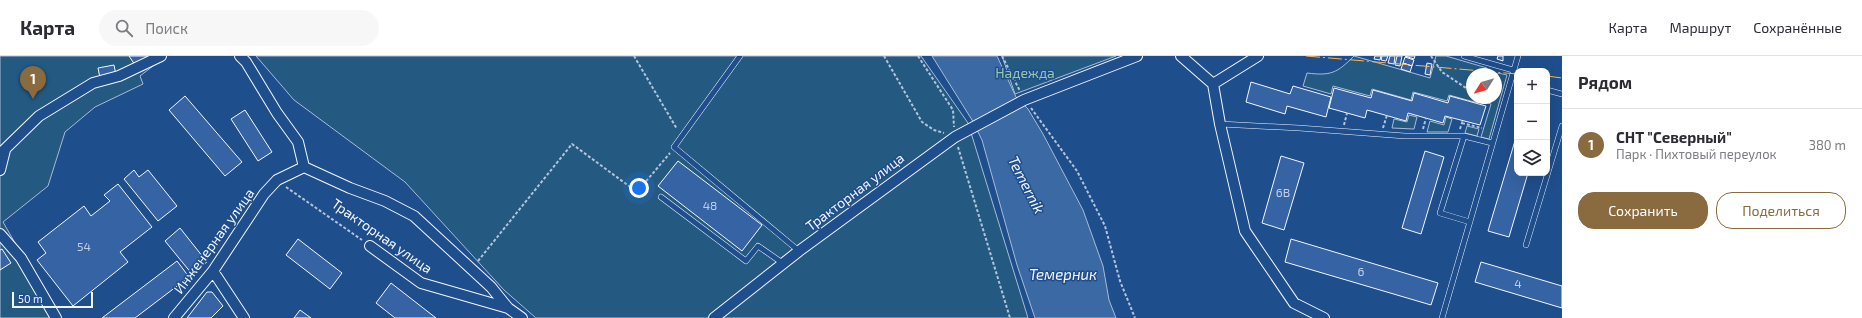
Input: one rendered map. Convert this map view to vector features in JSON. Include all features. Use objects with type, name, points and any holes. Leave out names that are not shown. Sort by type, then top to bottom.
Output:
[{"type":"street","points":[[0,170],[3,152],[39,116],[93,83],[119,76],[161,56]]},
{"type":"street","points":[[240,56],[246,62],[277,113],[298,142],[304,167],[277,180]]},
{"type":"street","name":"Тракторная улица","points":[[714,318],[799,251],[955,137],[1023,100],[1137,56]]},
{"type":"street","points":[[1181,56],[1213,84],[1220,124],[1245,231],[1294,303],[1324,318]]},
{"type":"street","points":[[1213,84],[1258,56]]},
{"type":"street","name":"Тракторная улица","points":[[304,167],[350,188],[385,201],[414,216],[491,287],[508,308],[522,318]]},
{"type":"street","name":"Инженерная улица","points":[[174,318],[213,271],[264,194],[277,180]]},
{"type":"street","points":[[0,234],[21,258],[56,318]]},
{"type":"street","name":"Тракторная улица","points":[[370,246],[421,283],[508,308]]},
{"type":"street","points":[[213,271],[244,318]]},
{"type":"lane","points":[[740,56],[674,147],[799,251]]},
{"type":"lane","points":[[1442,318],[1514,70],[1464,56]]},
{"type":"lane","points":[[1515,68],[1518,56]]},
{"type":"lane","points":[[1550,91],[1562,94]]},
{"type":"lane","points":[[1220,124],[1405,136],[1464,136],[1492,143]]},
{"type":"lane","points":[[1526,245],[1562,126]]},
{"type":"lane","points":[[1464,136],[1440,213],[1470,222]]},
{"type":"lane","points":[[662,197],[746,261],[758,246],[784,264]]},
{"type":"path","points":[[634,56],[682,137]]},
{"type":"path","points":[[884,56],[922,122],[934,130],[955,137]]},
{"type":"path","points":[[918,56],[953,110],[955,137],[1010,318]]},
{"type":"path","points":[[1002,56],[1023,100],[1077,170],[1105,226],[1120,281],[1135,318]]},
{"type":"path","points":[[1431,56],[1442,72],[1466,88]]},
{"type":"path","points":[[1342,131],[1347,113]]},
{"type":"path","points":[[1381,134],[1387,115]]},
{"type":"path","points":[[1462,123],[1482,128]]},
{"type":"path","points":[[471,269],[572,144],[637,192],[674,147]]},
{"type":"path","name":"Тракторная улица","points":[[277,180],[370,246]]},
{"type":"green space","points":[[0,56],[166,56],[140,76],[143,84],[95,107],[65,132],[48,186],[3,222],[58,318],[0,318]]},
{"type":"green space","points":[[256,56],[921,56],[968,123],[1028,318],[536,318],[504,290],[405,182],[294,100]]},
{"type":"green space","name":"Надежда","points":[[1002,56],[1116,56],[1015,94]]},
{"type":"green space","points":[[1354,56],[1430,78],[1436,56],[1446,56],[1487,68],[1466,68],[1466,100],[1449,95],[1447,101],[1413,92],[1411,100],[1372,89],[1370,96],[1333,86],[1331,94],[1303,86],[1307,73],[1328,73],[1338,70]]},
{"type":"green space","points":[[1502,74],[1507,75],[1502,93]]},
{"type":"green space","points":[[1491,104],[1499,104],[1489,139],[1481,137]]},
{"type":"green space","points":[[1409,115],[1417,117],[1414,129],[1392,128],[1394,119],[1407,122]]},
{"type":"green space","points":[[1446,117],[1452,119],[1448,132],[1427,132],[1430,121],[1444,125]]},
{"type":"green space","points":[[1467,126],[1479,129],[1477,136],[1465,133]]},
{"type":"water","name":"Темерник","points":[[932,56],[997,56],[1016,97],[1028,109],[1043,134],[1083,210],[1103,266],[1109,300],[1116,318],[1035,318],[1017,265],[982,140],[972,120]]},
{"type":"building","points":[[129,56],[148,56],[135,65]]},
{"type":"building","points":[[1375,56],[1381,56],[1380,60],[1374,59]]},
{"type":"building","points":[[1382,56],[1388,56],[1386,61],[1381,60]]},
{"type":"building","points":[[1390,56],[1395,56],[1394,64],[1388,63]]},
{"type":"building","points":[[1397,56],[1402,56],[1400,66],[1395,65]]},
{"type":"building","points":[[1405,56],[1415,56],[1414,59]]},
{"type":"building","points":[[1498,56],[1503,56],[1503,61],[1497,59]]},
{"type":"building","points":[[1405,57],[1414,60],[1412,66],[1403,63]]},
{"type":"building","points":[[1403,63],[1412,66],[1410,72],[1401,69]]},
{"type":"building","points":[[1427,63],[1432,64],[1430,75],[1425,74]]},
{"type":"building","points":[[114,65],[116,75],[100,78],[98,68]]},
{"type":"building","points":[[1251,82],[1290,94],[1293,86],[1331,97],[1326,117],[1287,106],[1285,114],[1246,102]]},
{"type":"building","points":[[1334,88],[1371,98],[1373,90],[1412,101],[1414,93],[1448,103],[1450,96],[1466,100],[1466,104],[1479,104],[1486,106],[1480,125],[1445,116],[1443,123],[1408,113],[1406,121],[1367,110],[1365,118],[1329,108]]},
{"type":"building","points":[[185,96],[242,162],[225,176],[169,110]]},
{"type":"building","points":[[245,110],[272,152],[258,161],[231,119]]},
{"type":"building","points":[[1514,144],[1514,176],[1527,176],[1509,237],[1488,231]]},
{"type":"building","points":[[1425,151],[1444,157],[1421,234],[1402,228]]},
{"type":"building","points":[[1281,156],[1304,163],[1284,230],[1262,223]]},
{"type":"building","points":[[678,161],[762,225],[742,251],[658,186]]},
{"type":"building","points":[[134,170],[139,177],[148,170],[177,206],[158,221],[124,179]]},
{"type":"building","points":[[118,184],[152,227],[120,252],[128,262],[73,306],[37,260],[46,253],[38,242],[84,206],[91,216],[110,201],[104,195]]},
{"type":"building","points":[[180,228],[207,262],[192,274],[165,241]]},
{"type":"building","points":[[298,239],[342,273],[330,289],[286,255]]},
{"type":"building","points":[[1291,239],[1438,283],[1431,305],[1285,262]]},
{"type":"building","points":[[2,249],[11,263],[0,270],[0,250]]},
{"type":"building","points":[[177,261],[189,277],[135,318],[102,318]]},
{"type":"building","points":[[1481,262],[1562,286],[1562,308],[1475,282]]},
{"type":"building","points":[[391,283],[436,318],[395,318],[376,303]]},
{"type":"building","points":[[207,292],[212,292],[223,306],[211,318],[187,318]]},
{"type":"building","points":[[300,310],[311,318],[294,318]]},
{"type":"power","points":[[1306,56],[1514,74]]},
{"type":"power","points":[[1550,76],[1562,78]]},
{"type":"place","name":"СНТ \"Северный\"","points":[[33,99]]},
{"type":"water label","name":"Temernik","points":[[1026,185]]}]
